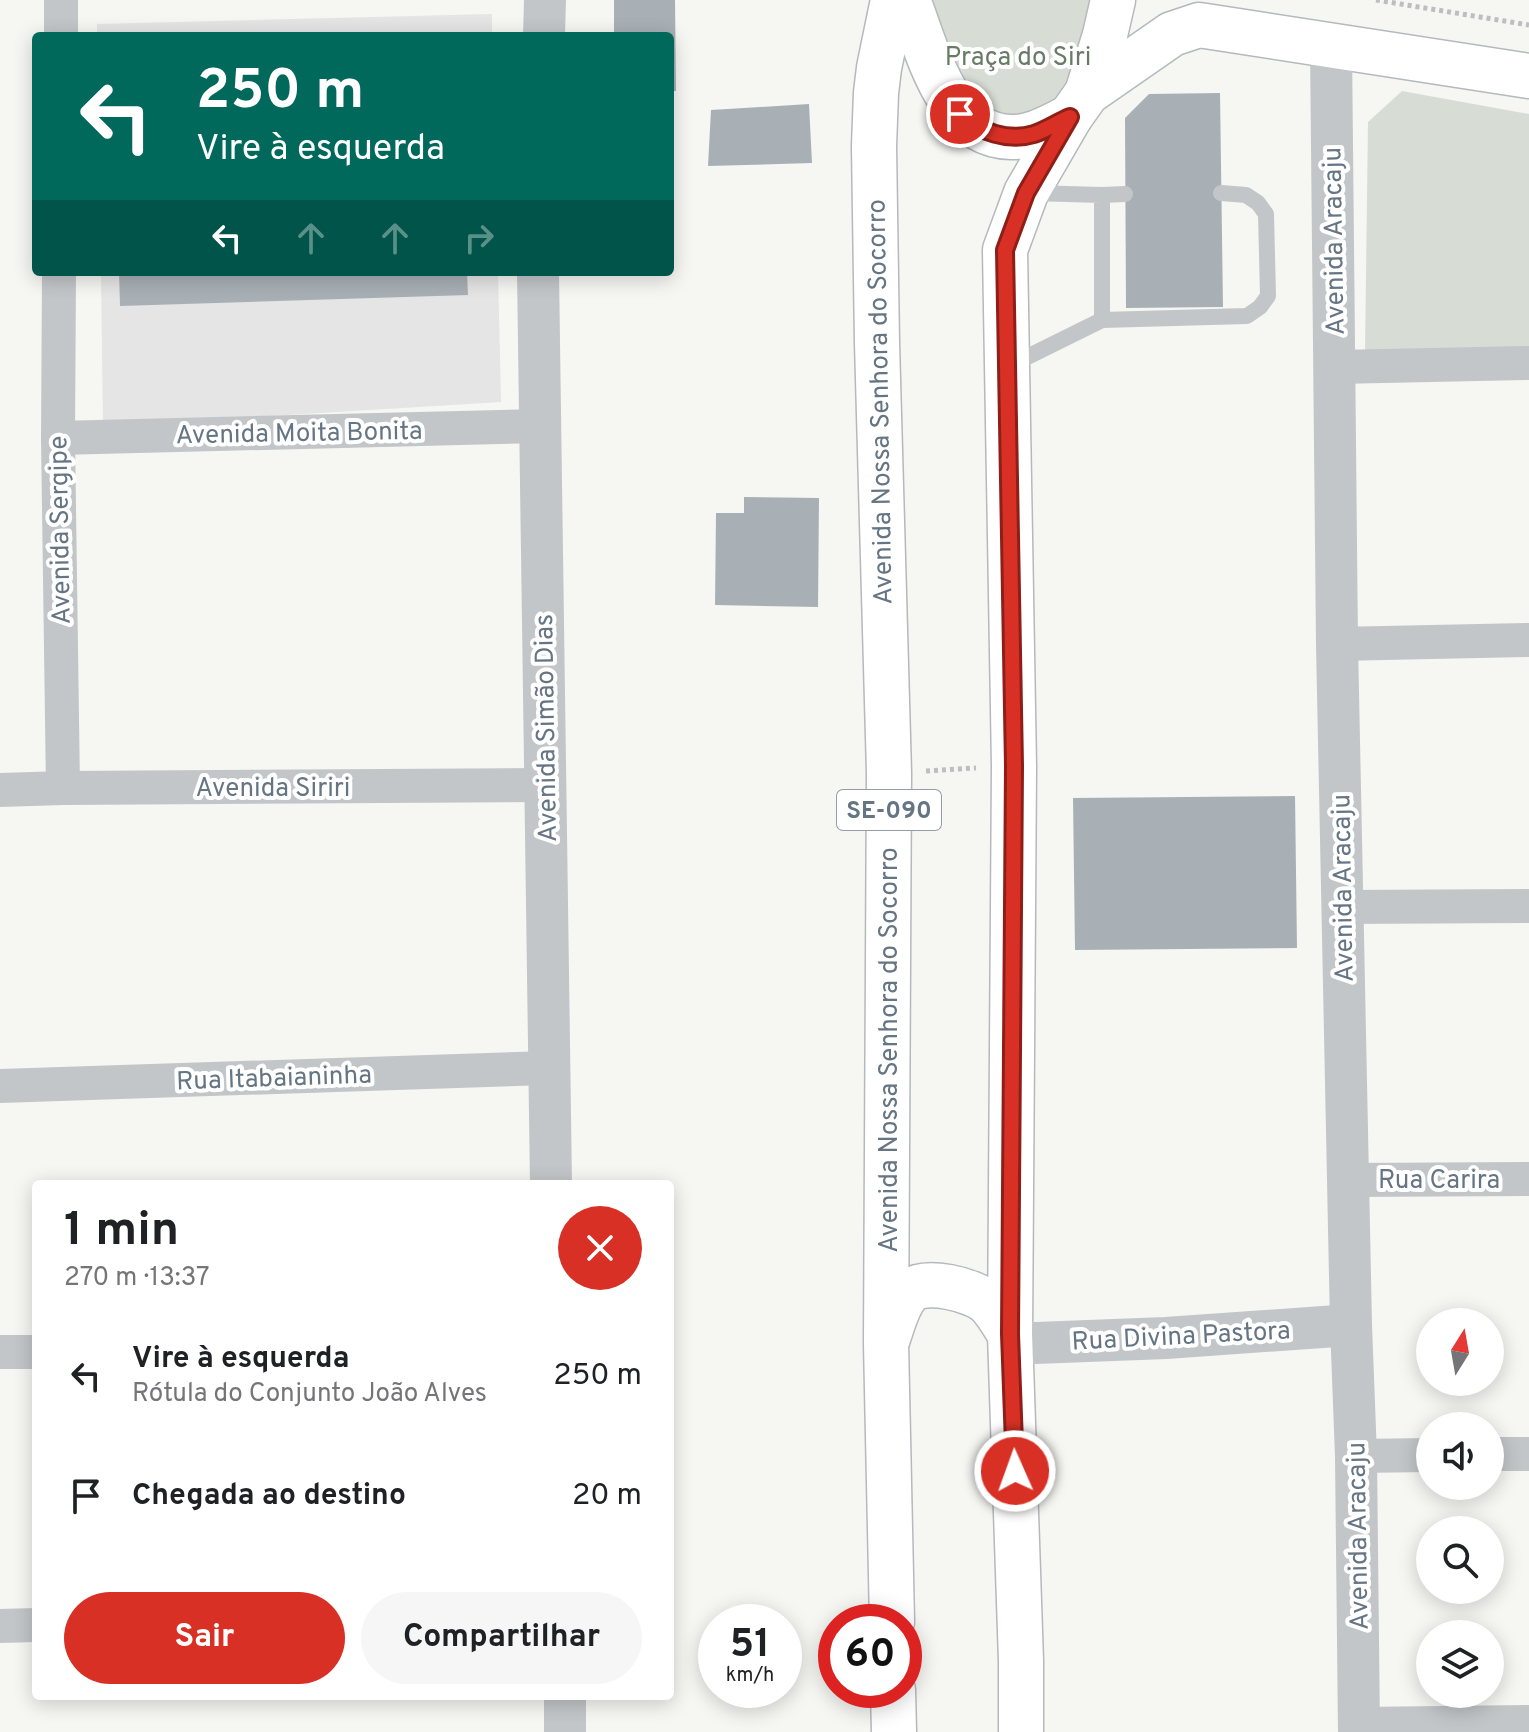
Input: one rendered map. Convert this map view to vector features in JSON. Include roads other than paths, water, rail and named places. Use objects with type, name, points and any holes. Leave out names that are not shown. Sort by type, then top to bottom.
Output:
[{"type":"main road","name":"Avenida Nossa Senhora do Socorro","points":[[892,1604],[886,1343],[889,773],[874,146],[879,68],[893,0]]},
{"type":"main road","points":[[908,0],[943,89],[960,114],[988,132],[1010,137],[1034,134],[1172,34],[1199,25],[1529,76]]},
{"type":"main road","points":[[1021,1732],[1010,1339],[1014,766],[1005,250],[1026,193],[1078,105],[1105,35],[1113,0]]},
{"type":"main road","points":[[886,1343],[906,1296],[915,1288],[927,1286],[951,1288],[979,1297],[987,1303],[1010,1339]]},
{"type":"main road","points":[[893,1708],[894,1732]]},
{"type":"street","points":[[61,0],[61,32]]},
{"type":"street","points":[[544,32],[545,0]]},
{"type":"street","name":"Avenida Aracaju","points":[[1331,45],[1341,907],[1356,1456],[1359,1728]]},
{"type":"street","name":"Avenida Sergipe","points":[[59,276],[63,788]]},
{"type":"street","name":"Avenida Simão Dias","points":[[538,276],[551,1180]]},
{"type":"street","points":[[1335,367],[1529,363]]},
{"type":"street","name":"Avenida Moita Bonita","points":[[58,438],[540,426]]},
{"type":"street","points":[[1337,644],[1529,640]]},
{"type":"street","name":"Avenida Siriri","points":[[0,790],[546,785]]},
{"type":"street","points":[[1341,907],[1529,906]]},
{"type":"street","name":"Rua Itabaianinha","points":[[0,1086],[548,1068]]},
{"type":"street","name":"Rua Carira","points":[[1349,1180],[1529,1179]]},
{"type":"street","name":"Rua Divina Pastora","points":[[1010,1339],[1166,1338],[1351,1325]]},
{"type":"street","points":[[0,1352],[32,1352]]},
{"type":"street","points":[[1504,1454],[1529,1454]]},
{"type":"street","points":[[1356,1456],[1416,1455]]},
{"type":"street","points":[[0,1626],[32,1625]]},
{"type":"street","points":[[565,1700],[565,1732]]},
{"type":"street","points":[[1359,1728],[1529,1722]]},
{"type":"lane","points":[[1026,193],[1125,194]]},
{"type":"lane","points":[[1006,368],[1102,320],[1247,316],[1260,307],[1268,296],[1266,214],[1258,203],[1246,195],[1221,193]]},
{"type":"lane","points":[[1102,195],[1102,320]]},
{"type":"park label","name":"Praça do Siri","points":[[1018,56]]}]
